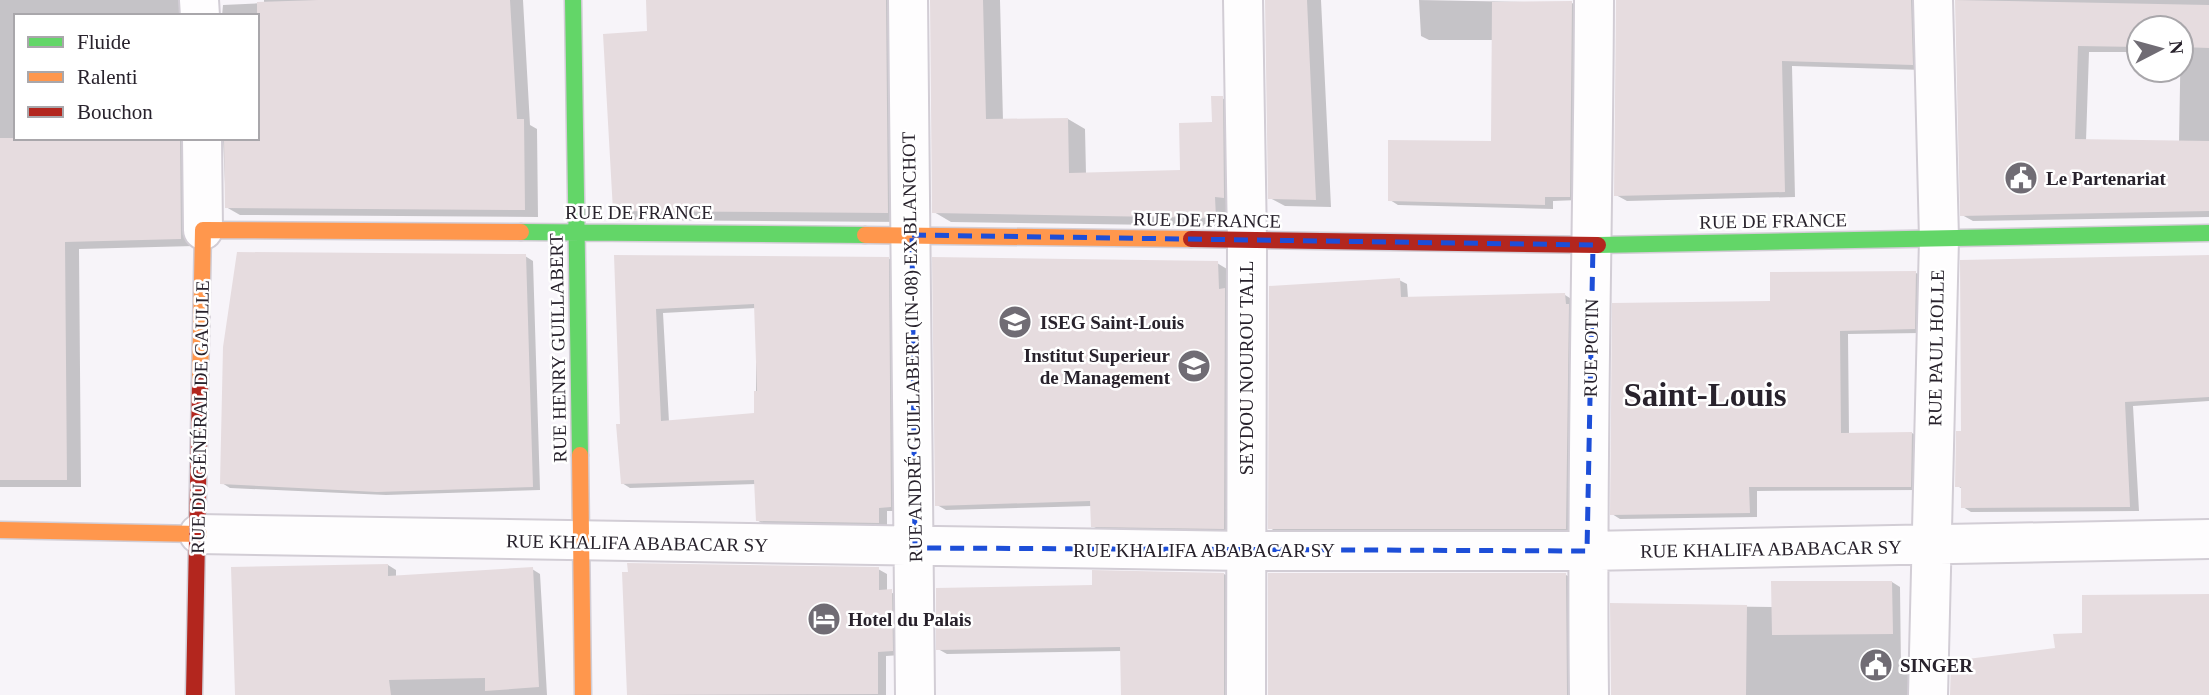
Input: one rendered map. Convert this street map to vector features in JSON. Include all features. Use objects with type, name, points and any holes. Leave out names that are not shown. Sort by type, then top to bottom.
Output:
[{"type":"street","name":"RUE HENRY GUILLABERT","points":[[573,0],[583,695]]},
{"type":"street","name":"RUE ANDRÉ GUILLABERT (IN-08) EX BLANCHOT","points":[[908,0],[915,695]]},
{"type":"street","name":"SEYDOU NOUROU TALL","points":[[1243,0],[1247,242],[1246,695]]},
{"type":"street","name":"RUE POTIN","points":[[1589,695],[1587,551],[1593,245],[1594,0]]},
{"type":"street","name":"RUE PAUL HOLLE","points":[[1928,695],[1939,239],[1933,0]]},
{"type":"street","name":"RUE DU GÉNÉRAL DE GAULLE","points":[[194,695],[199,534],[202,140]]},
{"type":"street","name":"RUE DE FRANCE","points":[[203,230],[912,235],[1593,245],[2209,233]]},
{"type":"street","points":[[0,530],[199,534]]},
{"type":"street","name":"RUE KHALIFA ABABACAR SY","points":[[199,534],[915,548],[1245,551],[1587,551],[2209,539]]},
{"type":"highlighted area","points":[[912,235],[1593,245],[1587,551],[915,548]]},
{"type":"building","points":[[510,0],[517,119],[524,119],[525,210],[225,208],[224,140],[259,140],[257,2]]},
{"type":"building","points":[[646,0],[886,0],[888,213],[613,211],[603,34],[647,31]]},
{"type":"building","points":[[930,0],[983,0],[986,119],[1068,118],[1069,173],[1180,170],[1179,123],[1212,122],[1211,96],[1223,96],[1224,198],[1215,197],[1216,218],[932,213]]},
{"type":"building","points":[[1265,0],[1307,0],[1316,200],[1268,199]]},
{"type":"building","points":[[1616,0],[1911,0],[1913,65],[1782,61],[1785,192],[1614,196]]},
{"type":"building","points":[[1955,0],[2209,5],[2209,48],[2195,48],[2195,14],[2125,14],[2125,47],[2078,46],[2075,139],[2209,141],[2209,211],[1960,216]]},
{"type":"building","points":[[1572,1],[1570,197],[1545,197],[1545,205],[1388,201],[1388,140],[1491,141],[1492,2]]},
{"type":"building","points":[[0,138],[180,140],[181,239],[65,242],[67,480],[0,480]]},
{"type":"building","points":[[237,252],[526,254],[533,487],[377,492],[220,484],[223,347]]},
{"type":"building","points":[[614,255],[889,257],[891,507],[879,508],[879,523],[756,521],[754,480],[621,484],[616,424],[620,424]],"holes":[[[754,304],[757,391],[754,391],[754,413],[661,421],[656,309]]]},
{"type":"building","points":[[2209,255],[2209,397],[2125,402],[2130,507],[1961,508],[1961,487],[1955,487],[1956,431],[1961,431],[1960,260]]},
{"type":"building","points":[[932,257],[1218,261],[1219,289],[1225,288],[1224,529],[1091,527],[1090,501],[935,506]]},
{"type":"building","points":[[1916,271],[1915,329],[1840,331],[1841,433],[1912,432],[1911,487],[1749,487],[1750,513],[1610,515],[1612,303],[1770,301],[1770,272]]},
{"type":"building","points":[[1400,278],[1401,297],[1565,293],[1566,304],[1569,304],[1566,529],[1268,529],[1269,286]]},
{"type":"building","points":[[627,563],[879,567],[879,590],[892,589],[893,651],[878,652],[878,694],[627,695],[622,572],[628,572]]},
{"type":"building","points":[[388,564],[388,576],[533,567],[539,687],[485,691],[485,678],[389,680],[391,695],[235,695],[231,567]]},
{"type":"building","points":[[1092,570],[1224,573],[1224,695],[1121,695],[1120,647],[936,650],[936,588],[1092,585]]},
{"type":"building","points":[[1268,573],[1566,573],[1567,695],[1268,695]]},
{"type":"building","name":"SINGER","points":[[1771,581],[1892,581],[1893,634],[1772,635]]},
{"type":"building","points":[[2209,594],[2209,695],[1950,695],[1951,661],[2055,648],[2053,634],[2082,633],[2082,595]]},
{"type":"building","points":[[1610,603],[1747,605],[1746,695],[1611,695]]},
{"type":"traffic: fast","points":[[573,0],[580,455]]},
{"type":"traffic: fast","points":[[521,232],[865,235]]},
{"type":"traffic: fast","points":[[1598,245],[2209,233]]},
{"type":"traffic: slow","points":[[200,383],[203,230],[521,232]]},
{"type":"traffic: slow","points":[[865,235],[1191,239]]},
{"type":"traffic: slow","points":[[580,455],[583,695]]},
{"type":"traffic: slow","points":[[0,530],[199,534]]},
{"type":"traffic: jam","points":[[1191,239],[1598,245]]},
{"type":"traffic: jam","points":[[194,695],[200,383]]},
{"type":"place","name":"Le Partenariat","points":[[2021,178]]},
{"type":"place","name":"ISEG Saint-Louis","points":[[1015,322]]},
{"type":"place","name":"Institut Superieur de Management","points":[[1194,366]]},
{"type":"place","name":"Hotel du Palais","points":[[824,619]]},
{"type":"place","name":"SINGER","points":[[1876,665]]},
{"type":"district","name":"Saint-Louis","points":[[1705,395]]}]
